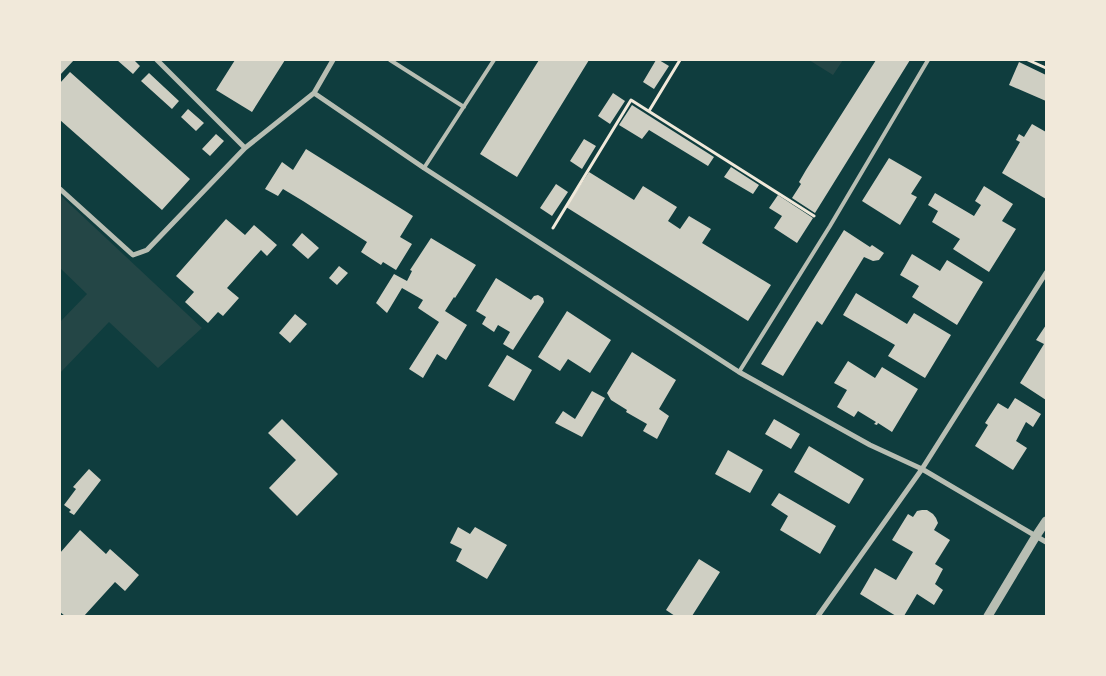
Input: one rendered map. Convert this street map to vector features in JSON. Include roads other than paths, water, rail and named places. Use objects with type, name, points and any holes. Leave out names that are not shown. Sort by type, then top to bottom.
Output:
[{"type":"street","points":[[157,60],[245,148]]},
{"type":"street","points":[[60,189],[133,255],[147,250],[245,148],[314,93],[334,60]]},
{"type":"street","points":[[314,93],[424,168],[739,372],[870,445],[922,469],[1046,542]]},
{"type":"street","points":[[818,616],[922,469],[1046,273]]},
{"type":"street","points":[[988,616],[1046,521]]},
{"type":"lane","points":[[390,60],[464,107]]},
{"type":"lane","points":[[424,168],[494,60]]},
{"type":"lane","points":[[739,372],[830,226],[928,60]]}]
